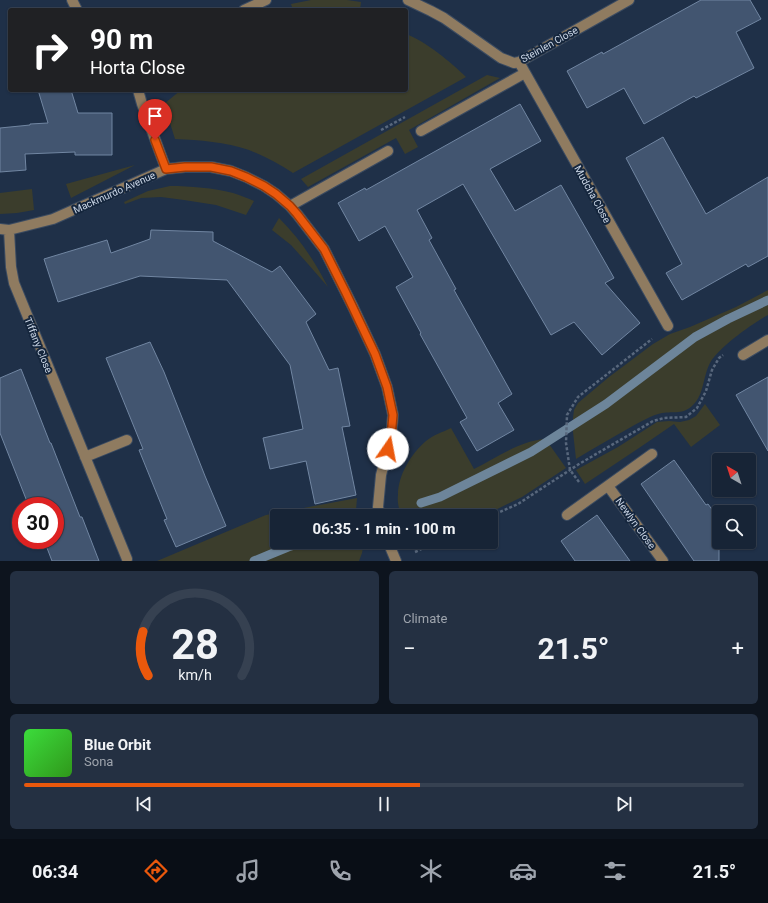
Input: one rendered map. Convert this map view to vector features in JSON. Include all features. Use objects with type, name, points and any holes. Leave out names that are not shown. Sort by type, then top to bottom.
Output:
[{"type":"street","points":[[248,8],[266,0]]},
{"type":"street","name":"Steinlen Close","points":[[408,0],[444,18],[501,58],[514,63],[519,62],[629,0]]},
{"type":"street","name":"Mudcha Close","points":[[519,62],[668,326]]},
{"type":"street","points":[[422,131],[525,73]]},
{"type":"street","points":[[139,92],[166,169]]},
{"type":"street","points":[[290,206],[388,151]]},
{"type":"street","name":"Mackmurdo Avenue","points":[[4,230],[53,219],[166,169],[211,167],[231,171],[264,186],[276,194],[297,214],[324,249],[375,354],[387,387],[393,415],[391,437],[381,475],[378,509]]},
{"type":"street","name":"Tiffany Close","points":[[4,230],[14,283],[127,559]]},
{"type":"street","points":[[743,355],[768,340]]},
{"type":"street","points":[[85,457],[127,440]]},
{"type":"street","points":[[567,515],[652,454]]},
{"type":"street","name":"Newlyn Close","points":[[608,486],[663,561]]},
{"type":"street","points":[[391,549],[396,561]]},
{"type":"path","points":[[378,131],[406,116]]},
{"type":"path","points":[[570,470],[566,443],[567,415],[578,397],[668,326]]},
{"type":"path","points":[[498,513],[518,504],[570,470],[653,421],[664,418],[686,416],[697,408],[706,391],[712,370],[719,358],[726,353]]},
{"type":"green space","points":[[311,0],[347,0],[361,2],[360,8],[292,8],[291,4]]},
{"type":"green space","points":[[408,35],[438,52],[466,77],[293,173],[277,163],[240,147],[212,142],[175,139],[164,104],[179,92],[408,92]]},
{"type":"green space","points":[[487,75],[500,78],[409,130],[418,147],[405,154],[396,138],[308,187],[301,179]]},
{"type":"green space","points":[[135,165],[71,198],[66,184]]},
{"type":"green space","points":[[170,186],[218,190],[236,194],[254,201],[246,215],[216,205],[161,197],[141,198],[125,204],[124,202],[148,191]]},
{"type":"green space","points":[[32,189],[34,210],[0,214],[0,193]]},
{"type":"green space","points":[[279,218],[306,250],[328,287],[291,245],[272,230]]},
{"type":"green space","points":[[768,290],[768,315],[736,336],[714,357],[708,368],[697,401],[693,405],[686,410],[662,413],[650,417],[576,459],[573,418],[574,410],[578,403],[609,377],[653,344],[670,334],[736,307]]},
{"type":"green space","points":[[705,404],[720,425],[691,447],[674,424],[585,484],[576,470],[618,447],[657,422],[680,422],[689,420],[696,416]]},
{"type":"green space","points":[[451,428],[474,469],[517,446],[535,440],[545,439],[566,468],[522,497],[497,509],[399,509],[398,498],[400,480],[406,465],[420,446],[435,435]]},
{"type":"green space","points":[[357,498],[356,509],[298,509]]},
{"type":"green space","points":[[270,514],[270,549],[363,549],[359,561],[157,561]]},
{"type":"building","points":[[701,0],[750,0],[761,19],[736,32],[754,68],[696,98],[694,96],[644,124],[624,88],[587,108],[567,71],[602,52],[603,54]]},
{"type":"building","points":[[39,92],[72,92],[78,113],[112,113],[112,155],[75,155],[75,152],[25,154],[26,170],[0,172],[0,128],[48,123]]},
{"type":"building","points":[[520,104],[541,141],[490,169],[515,211],[561,185],[614,278],[605,283],[640,323],[602,355],[574,322],[551,335],[463,184],[417,210],[432,238],[429,240],[456,289],[454,290],[512,394],[498,403],[514,430],[477,451],[460,422],[467,418],[420,334],[421,333],[396,287],[413,277],[385,226],[359,241],[338,203],[365,188],[366,190]]},
{"type":"building","points":[[663,137],[706,214],[768,177],[768,256],[748,267],[746,264],[682,300],[666,273],[682,264],[626,158]]},
{"type":"building","points":[[151,230],[213,232],[213,241],[272,272],[280,266],[316,314],[306,322],[329,370],[338,368],[350,426],[342,427],[356,495],[315,504],[306,461],[270,469],[263,438],[303,429],[290,365],[227,280],[140,276],[58,302],[44,259],[107,240],[111,253],[150,239]]},
{"type":"building","points":[[150,342],[164,372],[226,526],[176,547],[164,520],[167,519],[139,450],[143,449],[106,358]]},
{"type":"building","points":[[21,369],[99,561],[52,561],[47,549],[64,549],[64,497],[25,497],[0,433],[0,378]]},
{"type":"building","points":[[768,377],[768,451],[736,395]]},
{"type":"building","points":[[674,460],[706,505],[708,504],[712,509],[712,549],[719,549],[719,561],[694,561],[641,484]]},
{"type":"building","points":[[597,515],[630,561],[575,561],[561,541]]},
{"type":"waterway","points":[[421,503],[440,497],[531,452],[606,404],[695,337],[768,300]]},
{"type":"waterway","points":[[254,561],[283,549]]},
{"type":"route","points":[[155,140],[166,169],[211,167],[231,171],[264,186],[290,206],[324,249],[375,354],[387,387],[393,415],[391,437],[388,449]]}]
